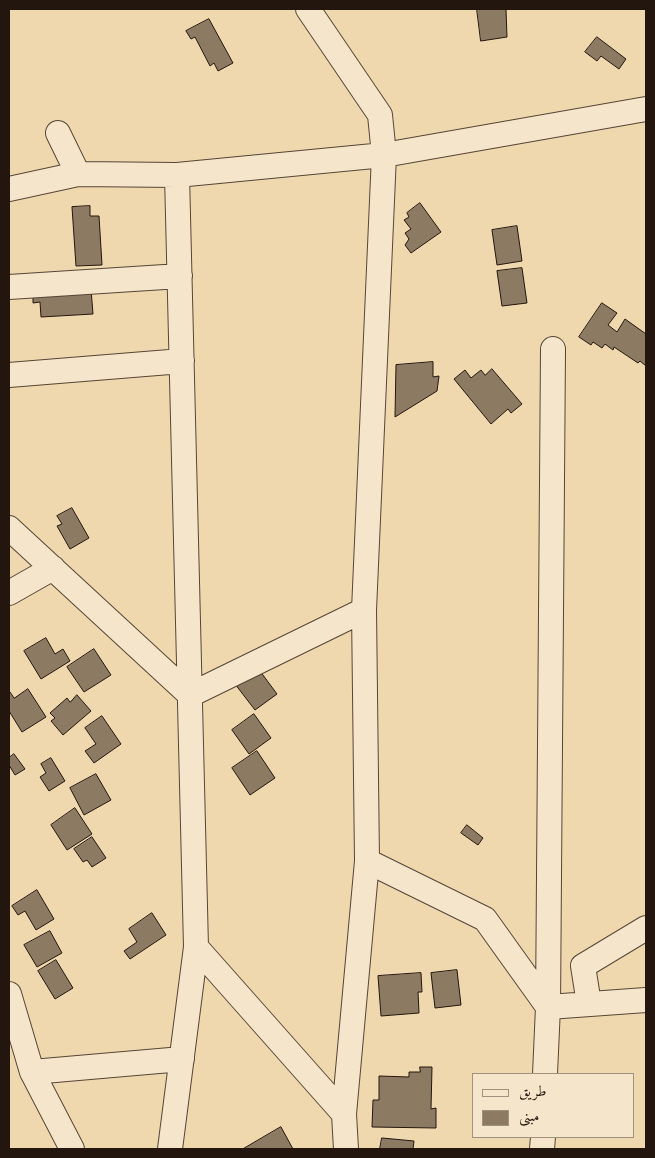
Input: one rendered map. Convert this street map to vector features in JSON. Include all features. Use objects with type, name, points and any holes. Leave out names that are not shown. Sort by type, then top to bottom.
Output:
[{"type":"street","points":[[308,9],[380,114],[384,155],[364,610],[367,861],[344,1114],[346,1149]]},
{"type":"street","points":[[9,189],[78,174],[177,174],[384,155],[646,109]]},
{"type":"street","points":[[58,133],[78,174]]},
{"type":"street","points":[[170,1149],[196,947],[177,174]]},
{"type":"street","points":[[9,287],[180,276]]},
{"type":"street","points":[[545,1073],[548,1007],[553,349]]},
{"type":"street","points":[[9,375],[182,361]]},
{"type":"street","points":[[9,528],[190,695]]},
{"type":"street","points":[[9,593],[53,568]]},
{"type":"street","points":[[190,695],[364,610]]},
{"type":"street","points":[[367,861],[485,919],[548,1007]]},
{"type":"street","points":[[589,1004],[583,966],[646,928]]},
{"type":"street","points":[[196,947],[344,1114]]},
{"type":"street","points":[[9,994],[32,1072],[72,1149]]},
{"type":"street","points":[[548,1007],[646,1000]]},
{"type":"street","points":[[32,1072],[182,1059]]},
{"type":"building","points":[[477,9],[506,9],[507,37],[481,41]]},
{"type":"building","points":[[209,19],[233,63],[218,71],[214,63],[210,66],[195,37],[191,39],[186,31]]},
{"type":"building","points":[[597,37],[626,59],[619,69],[601,56],[597,61],[585,52]]},
{"type":"building","points":[[420,203],[441,232],[411,253],[405,245],[409,239],[405,233],[411,229],[404,220],[409,217],[407,213]]},
{"type":"building","points":[[90,206],[90,216],[99,216],[102,265],[76,266],[72,207]]},
{"type":"building","points":[[517,226],[522,261],[497,265],[492,230]]},
{"type":"building","points":[[522,268],[527,303],[502,306],[497,271]]},
{"type":"building","points":[[91,289],[93,314],[41,317],[40,302],[33,303],[33,293]]},
{"type":"building","points":[[602,303],[617,313],[608,325],[617,332],[625,319],[646,334],[646,366],[640,361],[638,363],[614,347],[613,350],[605,344],[602,348],[593,342],[591,345],[579,337]]},
{"type":"building","points":[[433,362],[433,377],[439,376],[437,391],[395,417],[396,365]]},
{"type":"building","points":[[492,369],[522,404],[511,413],[508,409],[491,424],[454,379],[465,370],[471,378],[481,370],[485,375]]},
{"type":"building","points":[[72,508],[89,538],[70,549],[57,526],[62,524],[57,516]]},
{"type":"building","points":[[46,638],[55,654],[63,649],[70,661],[41,679],[24,651]]},
{"type":"building","points":[[94,649],[111,675],[84,692],[67,667]]},
{"type":"building","points":[[257,667],[277,694],[255,710],[235,684]]},
{"type":"building","points":[[28,689],[46,717],[22,732],[9,711],[9,692],[14,698]]},
{"type":"building","points":[[77,695],[91,711],[63,735],[51,721],[55,718],[50,713],[67,698],[70,702]]},
{"type":"building","points":[[254,714],[271,738],[249,754],[232,730]]},
{"type":"building","points":[[102,716],[121,744],[94,763],[85,751],[96,744],[85,728]]},
{"type":"building","points":[[257,751],[275,778],[250,795],[232,768]]},
{"type":"building","points":[[14,754],[25,769],[15,775],[9,765],[9,758]]},
{"type":"building","points":[[51,758],[65,781],[49,791],[40,777],[46,773],[41,764]]},
{"type":"building","points":[[96,774],[111,800],[84,815],[70,788]]},
{"type":"building","points":[[75,808],[92,834],[67,850],[51,825]]},
{"type":"building","points":[[467,825],[483,838],[478,845],[461,833]]},
{"type":"building","points":[[92,837],[106,858],[92,867],[87,860],[83,862],[74,849]]},
{"type":"building","points":[[37,890],[54,919],[36,930],[25,911],[18,915],[12,906]]},
{"type":"building","points":[[152,913],[166,935],[130,959],[124,951],[137,942],[129,929]]},
{"type":"building","points":[[50,931],[62,953],[37,967],[24,945]]},
{"type":"building","points":[[56,960],[73,988],[55,999],[38,971]]},
{"type":"building","points":[[457,970],[461,1005],[435,1008],[431,973]]},
{"type":"building","points":[[421,973],[422,992],[418,992],[419,1013],[381,1016],[378,976]]},
{"type":"building","points":[[420,1067],[432,1067],[431,1109],[436,1108],[436,1128],[372,1127],[373,1100],[379,1100],[379,1076],[409,1077],[409,1072],[420,1072]]},
{"type":"building","points":[[281,1127],[293,1149],[243,1149]]},
{"type":"building","points":[[382,1138],[414,1141],[413,1149],[380,1149]]}]
